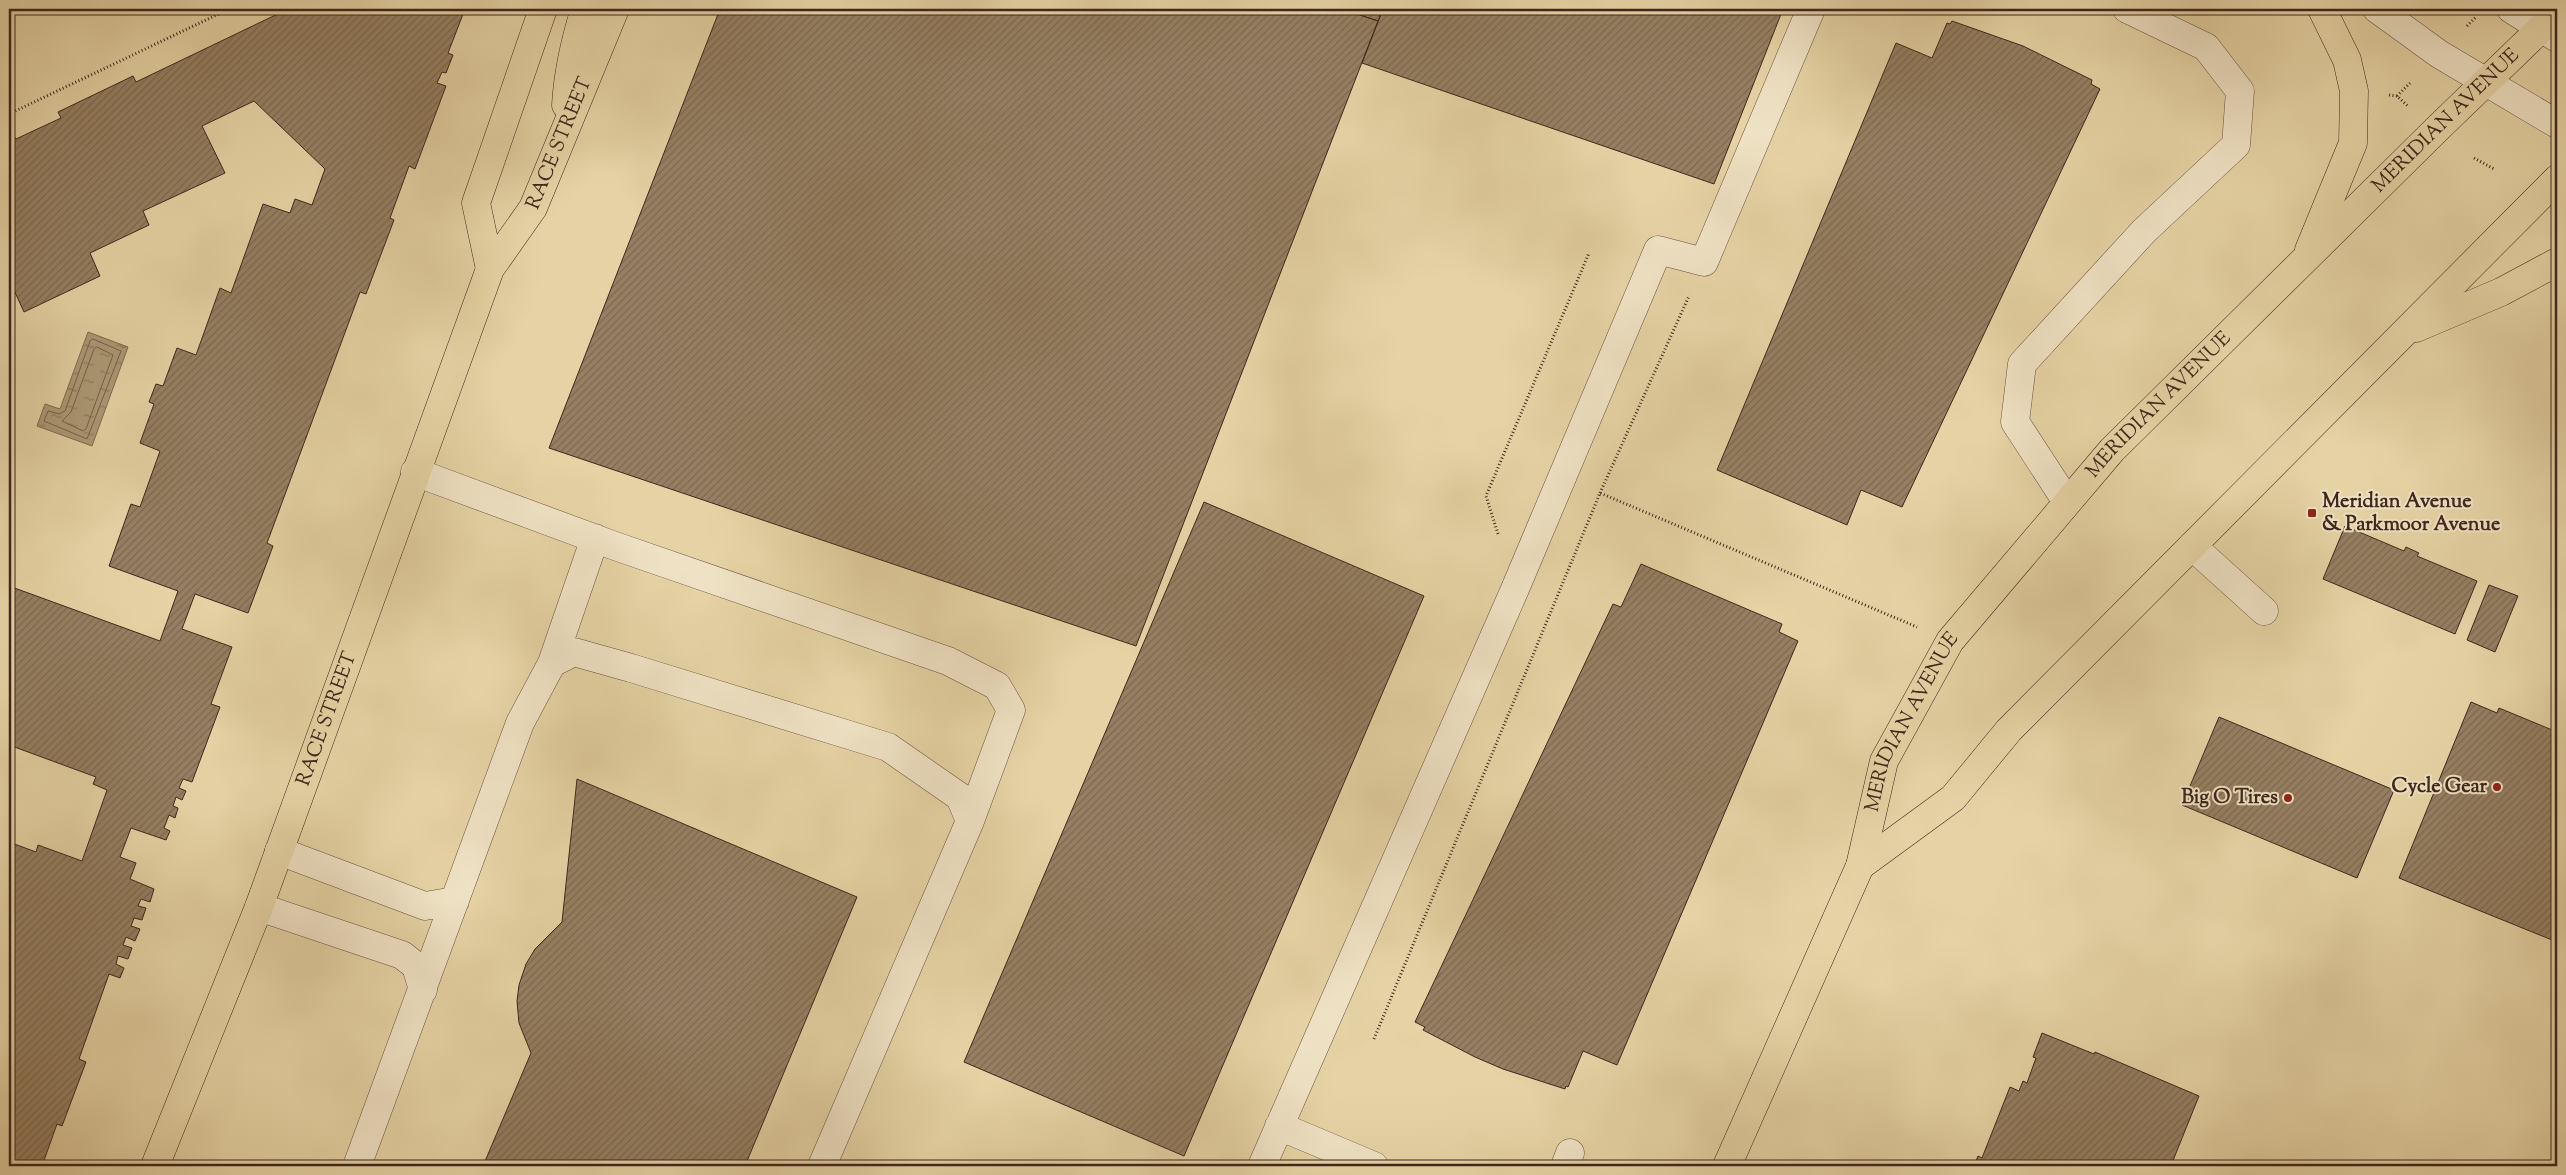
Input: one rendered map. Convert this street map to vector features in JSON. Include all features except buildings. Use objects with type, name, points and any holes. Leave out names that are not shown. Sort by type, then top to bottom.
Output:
[{"type":"main road","points":[[490,269],[476,203],[543,9]]},
{"type":"main road","points":[[566,129],[567,79],[575,40],[585,9]]},
{"type":"main road","name":"RACE STREET","points":[[155,1166],[258,907],[490,269],[533,208],[615,9]]},
{"type":"main road","points":[[2306,258],[2353,143],[2354,91],[2347,60],[2322,9]]},
{"type":"main road","name":"MERIDIAN AVENUE","points":[[1727,1166],[1860,866],[1884,761],[1950,640],[2112,450],[2485,82],[2552,26]]},
{"type":"main road","name":"MERIDIAN AVENUE","points":[[1860,866],[1953,798],[2009,730],[2557,179]]},
{"type":"main road","points":[[2405,332],[2501,292],[2557,262]]},
{"type":"street","points":[[1262,1166],[1515,589],[1658,250],[1704,262],[1811,9]]},
{"type":"street","points":[[2068,502],[2014,422],[2022,364],[2144,231],[2236,146],[2240,91],[2206,46],[2127,9]]},
{"type":"street","points":[[2376,9],[2439,54],[2557,124]]},
{"type":"street","points":[[2511,9],[2552,26]]},
{"type":"street","points":[[416,472],[595,538],[948,661],[997,686],[1011,710],[970,821],[822,1166]]},
{"type":"street","points":[[357,1166],[520,723],[552,663],[595,538]]},
{"type":"street","points":[[2192,546],[2264,611]]},
{"type":"street","points":[[552,663],[574,652],[888,747],[960,797],[970,821]]},
{"type":"street","points":[[279,850],[425,906],[455,900]]},
{"type":"street","points":[[258,907],[402,955],[416,966],[423,990]]},
{"type":"street","points":[[1280,1126],[1374,1166]]},
{"type":"path","points":[[9,114],[229,9]]},
{"type":"path","points":[[2467,26],[2476,17]]},
{"type":"path","points":[[2397,96],[2410,83]]},
{"type":"path","points":[[2384,95],[2397,96],[2411,109]]},
{"type":"path","points":[[2474,158],[2494,169]]},
{"type":"path","points":[[1554,604],[1515,589],[1486,496],[1589,253]]},
{"type":"path","points":[[1374,1039],[1600,494],[1704,262]]},
{"type":"path","points":[[1600,494],[1918,627]]},
{"type":"water","points":[[88,332],[128,347],[92,446],[37,426],[45,404],[60,409]]},
{"type":"place","name":"Meridian Avenue & Parkmoor Avenue","points":[[2312,513]]},
{"type":"place","name":"Cycle Gear","points":[[2497,787]]},
{"type":"place","name":"Big O Tires","points":[[2288,798]]}]
